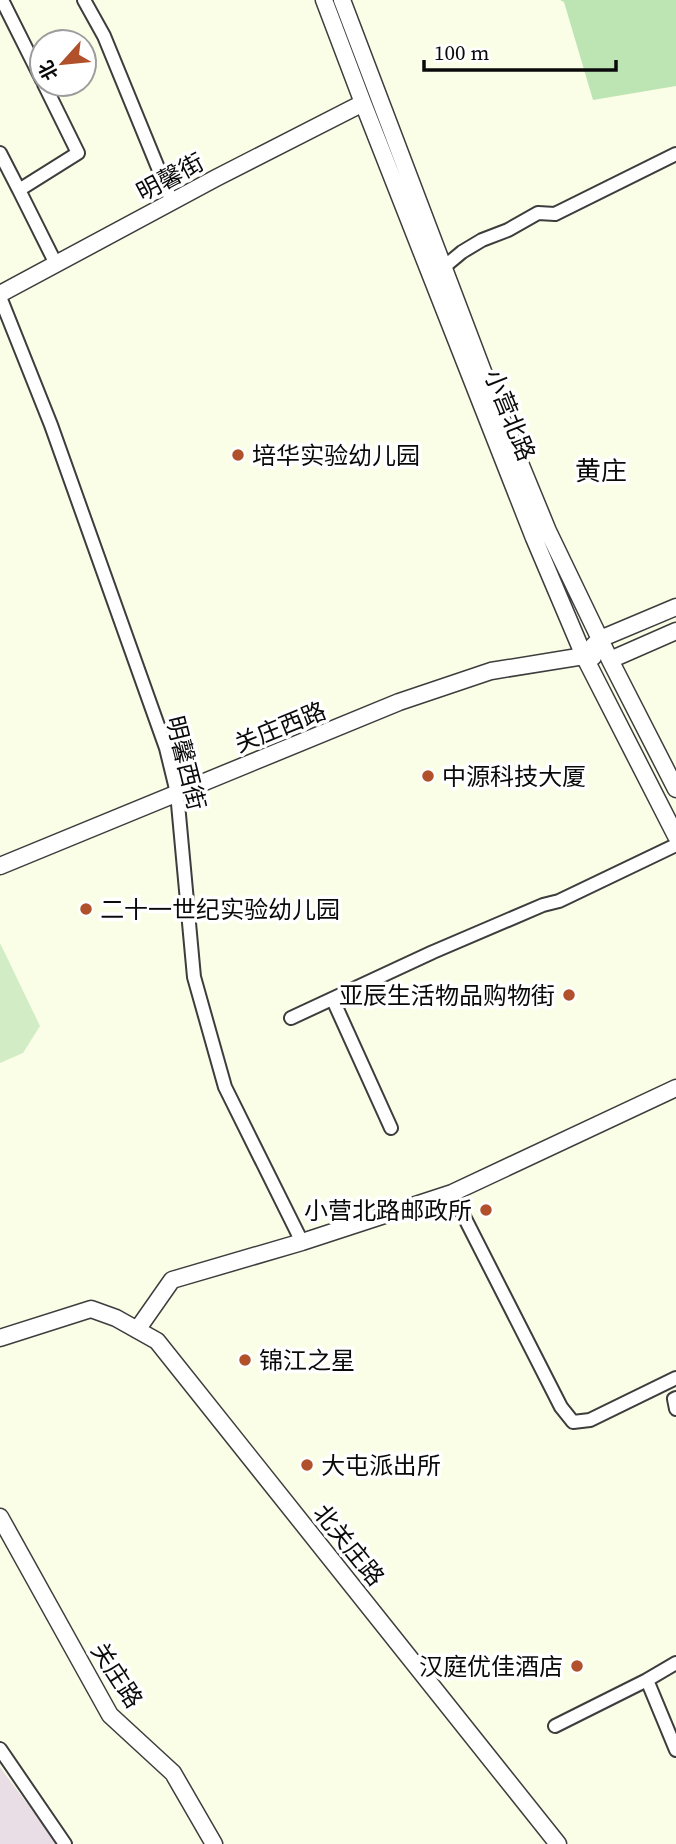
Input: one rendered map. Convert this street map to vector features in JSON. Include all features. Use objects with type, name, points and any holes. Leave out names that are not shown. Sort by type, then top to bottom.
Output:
[{"type":"street","points":[[2,0],[28,52]]},
{"type":"street","points":[[84,0],[104,36],[172,201]]},
{"type":"street","name":"小营北路","points":[[324,0],[524,513],[584,656],[676,836]]},
{"type":"street","name":"小营北路","points":[[342,0],[492,394],[548,531],[676,789]]},
{"type":"street","points":[[19,190],[78,153],[51,98]]},
{"type":"street","name":"明馨街","points":[[0,296],[172,201],[362,103]]},
{"type":"street","points":[[0,153],[56,264]]},
{"type":"street","points":[[444,267],[482,240],[508,230],[538,213],[555,214],[676,154]]},
{"type":"street","name":"明馨西街","points":[[0,296],[51,425],[166,748],[177,793],[194,977],[225,1087],[302,1242]]},
{"type":"street","points":[[584,656],[600,639],[676,607]]},
{"type":"street","points":[[610,660],[676,631]]},
{"type":"street","name":"关庄西路","points":[[0,866],[399,702],[491,671],[584,656],[610,660]]},
{"type":"street","points":[[291,1018],[433,952],[542,905],[559,901],[676,845]]},
{"type":"street","points":[[332,999],[391,1128]]},
{"type":"street","points":[[136,1329],[172,1280],[453,1194],[676,1088]]},
{"type":"street","points":[[453,1194],[561,1407],[573,1422],[590,1420],[676,1377]]},
{"type":"street","name":"北关庄路","points":[[0,1338],[91,1309],[116,1318],[157,1341],[558,1844]]},
{"type":"street","points":[[676,1398],[676,1409]]},
{"type":"street","name":"关庄路","points":[[0,1517],[110,1715],[173,1773],[215,1844]]},
{"type":"street","points":[[555,1726],[676,1663]]},
{"type":"street","points":[[647,1679],[676,1750]]},
{"type":"street","points":[[0,1749],[65,1844]]},
{"type":"street","points":[[0,1772],[12,1766]]},
{"type":"shaded area","points":[[0,1767],[57,1844],[0,1844]]},
{"type":"green space","points":[[560,0],[676,0],[676,86],[593,100],[564,2]]},
{"type":"green space","points":[[0,943],[40,1026],[23,1053],[0,1063]]},
{"type":"place","name":"培华实验幼儿园","points":[[238,455]]},
{"type":"place","name":"中源科技大厦","points":[[428,776]]},
{"type":"place","name":"二十一世纪实验幼儿园","points":[[86,909]]},
{"type":"place","name":"亚辰生活物品购物街","points":[[569,995]]},
{"type":"place","name":"小营北路邮政所","points":[[486,1210]]},
{"type":"place","name":"锦江之星","points":[[245,1360]]},
{"type":"place","name":"大屯派出所","points":[[307,1465]]},
{"type":"place","name":"汉庭优佳酒店","points":[[577,1666]]},
{"type":"district","name":"黄庄","points":[[601,471]]}]
